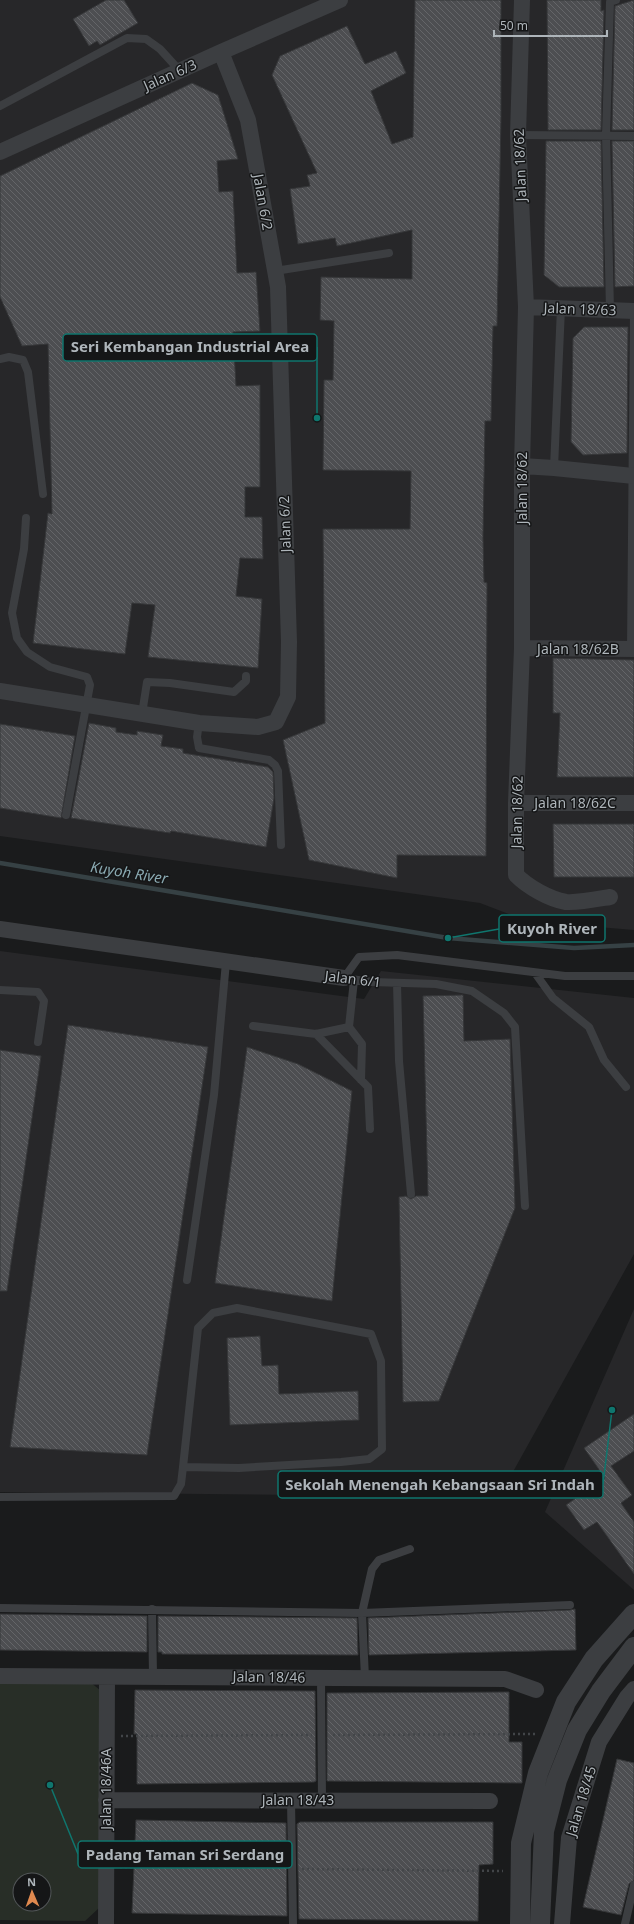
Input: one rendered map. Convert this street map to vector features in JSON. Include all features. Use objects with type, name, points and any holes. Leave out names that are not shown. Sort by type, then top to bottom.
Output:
[{"type":"street","name":"Jalan 6/3","points":[[0,152],[340,0]]},
{"type":"street","name":"Jalan 18/62","points":[[522,0],[518,135],[526,307],[522,466],[522,648],[516,803],[516,875],[525,884],[538,892],[566,902],[610,897]]},
{"type":"street","name":"Jalan 6/2","points":[[0,692],[199,723],[258,727],[276,722],[288,697],[289,642],[278,288],[248,120],[221,52]]},
{"type":"street","name":"Jalan 18/63","points":[[526,307],[634,311]]},
{"type":"street","points":[[522,466],[633,476]]},
{"type":"street","name":"Jalan 18/62B","points":[[522,648],[633,649]]},
{"type":"street","name":"Jalan 18/62C","points":[[516,803],[634,804]]},
{"type":"street","name":"Jalan 6/1","points":[[0,929],[349,979]]},
{"type":"street","points":[[520,1924],[521,1844],[530,1800],[538,1773],[559,1716],[566,1702],[594,1659],[634,1614]]},
{"type":"street","points":[[540,1924],[544,1831],[557,1780],[577,1730],[601,1691],[634,1647]]},
{"type":"street","name":"Jalan 18/46","points":[[0,1676],[107,1678],[153,1676],[505,1679],[536,1690]]},
{"type":"street","name":"Jalan 18/46A","points":[[106,1924],[107,1678]]},
{"type":"street","name":"Jalan 18/45","points":[[562,1924],[569,1838],[599,1742],[627,1697],[634,1689]]},
{"type":"street","name":"Jalan 18/43","points":[[106,1800],[490,1801]]},
{"type":"lane","points":[[610,310],[606,135],[610,2],[616,0]]},
{"type":"lane","points":[[0,106],[127,38],[146,39],[160,49],[180,71]]},
{"type":"lane","points":[[518,135],[634,136]]},
{"type":"lane","points":[[275,271],[389,253]]},
{"type":"lane","points":[[554,468],[561,308]]},
{"type":"lane","points":[[633,649],[634,311]]},
{"type":"lane","points":[[0,359],[9,357],[23,360],[28,372],[43,494]]},
{"type":"lane","points":[[26,518],[24,549],[12,613],[17,638],[27,652],[50,667],[87,677],[90,685],[66,815]]},
{"type":"lane","points":[[142,714],[147,682],[170,683],[234,692],[246,681],[246,676]]},
{"type":"lane","points":[[199,723],[197,737],[199,748],[268,760],[275,765],[278,771],[281,845]]},
{"type":"lane","points":[[361,1080],[362,1044],[349,1027],[349,979],[359,957],[397,955],[565,976],[634,976]]},
{"type":"lane","points":[[187,1280],[214,1095],[226,962]]},
{"type":"lane","points":[[535,973],[553,998],[589,1027],[604,1060],[626,1087]]},
{"type":"lane","name":"Jalan 6/1","points":[[349,979],[397,983],[436,984],[472,991],[504,1014],[515,1027],[524,1206]]},
{"type":"lane","points":[[397,983],[399,1061],[410,1194]]},
{"type":"lane","points":[[0,990],[38,992],[44,1001],[38,1042]]},
{"type":"lane","points":[[253,1026],[316,1034],[349,1027]]},
{"type":"lane","points":[[316,1034],[368,1087],[370,1129]]},
{"type":"lane","points":[[0,1497],[174,1496],[181,1484],[198,1328],[214,1314],[237,1308],[372,1334],[381,1361],[382,1449],[369,1459],[240,1468],[183,1467]]},
{"type":"lane","points":[[365,1678],[362,1613],[372,1569],[379,1560],[410,1549]]},
{"type":"lane","points":[[0,1608],[362,1613],[570,1605]]},
{"type":"lane","points":[[152,1609],[153,1676]]},
{"type":"lane","points":[[321,1678],[322,1800]]},
{"type":"lane","points":[[291,1800],[293,1924]]},
{"type":"lane","points":[[625,1924],[634,1885]]},
{"type":"path","points":[[106,1867],[521,1871]]},
{"type":"shaded area","points":[[0,0],[634,0],[634,930],[527,921],[480,903],[0,836]]},
{"type":"shaded area","points":[[0,951],[364,999],[381,971],[634,998],[634,1254],[499,1497],[0,1492]]},
{"type":"shaded area","points":[[634,1309],[634,1590],[545,1512]]},
{"type":"shaded area","points":[[0,1681],[89,1681],[101,1691],[100,1907],[85,1921],[0,1920]]},
{"type":"building","points":[[106,0],[124,0],[138,23],[100,45],[97,41],[89,46],[73,19]]},
{"type":"building","points":[[415,0],[501,0],[501,118],[497,326],[493,326],[491,421],[485,421],[483,537],[484,582],[487,583],[486,856],[397,855],[397,878],[309,860],[283,740],[325,723],[323,529],[410,529],[411,471],[323,470],[324,380],[333,380],[334,321],[320,320],[321,277],[412,279],[412,230],[337,246],[335,238],[298,244],[290,189],[310,186],[307,175],[317,173],[272,75],[280,56],[347,26],[365,64],[396,51],[406,73],[371,91],[392,144],[413,137]]},
{"type":"building","points":[[547,0],[601,0],[601,11],[604,10],[601,130],[548,130]]},
{"type":"building","points":[[634,0],[634,130],[612,130],[615,6]]},
{"type":"building","points":[[192,83],[218,95],[238,159],[217,161],[219,192],[233,191],[237,273],[256,272],[260,331],[233,332],[236,386],[260,385],[260,487],[245,487],[245,517],[262,517],[263,559],[240,558],[236,596],[262,599],[258,668],[148,657],[155,605],[132,603],[125,654],[33,643],[48,513],[52,514],[48,344],[22,346],[0,297],[0,176]]},
{"type":"building","points":[[546,141],[601,141],[604,287],[559,287],[544,275]]},
{"type":"building","points":[[612,141],[634,141],[634,286],[615,287]]},
{"type":"building","points":[[584,327],[628,327],[627,453],[583,455],[571,442],[573,338]]},
{"type":"building","points":[[553,658],[634,660],[634,777],[557,777],[560,713],[553,713]]},
{"type":"building","points":[[89,723],[116,728],[116,732],[137,735],[137,731],[163,735],[161,746],[183,749],[183,753],[268,767],[273,772],[274,798],[266,847],[171,831],[170,833],[71,818]]},
{"type":"building","points":[[0,724],[75,736],[61,818],[0,808]]},
{"type":"building","points":[[553,824],[634,824],[634,877],[554,877]]},
{"type":"building","points":[[463,995],[464,1041],[510,1039],[515,1208],[439,1401],[403,1402],[399,1197],[406,1196],[411,1199],[416,1196],[428,1196],[423,996]]},
{"type":"building","points":[[68,1025],[208,1047],[147,1455],[10,1447]]},
{"type":"building","points":[[247,1047],[298,1064],[352,1091],[332,1301],[215,1283]]},
{"type":"building","points":[[0,1050],[41,1056],[7,1291],[0,1291]]},
{"type":"building","points":[[260,1336],[262,1366],[278,1365],[279,1394],[358,1391],[359,1420],[230,1425],[227,1338]]},
{"type":"building","points":[[634,1414],[634,1451],[611,1466],[632,1495],[621,1503],[634,1522],[634,1574],[597,1522],[584,1530],[566,1505],[605,1478],[584,1448]]},
{"type":"building","points":[[575,1609],[576,1650],[369,1655],[368,1618]]},
{"type":"building","points":[[0,1614],[147,1616],[147,1652],[0,1650]]},
{"type":"building","points":[[158,1616],[357,1618],[358,1655],[162,1654],[162,1652],[158,1652]]},
{"type":"building","points":[[135,1690],[315,1691],[316,1781],[137,1784],[137,1734],[134,1734]]},
{"type":"building","points":[[509,1692],[509,1742],[522,1742],[522,1783],[327,1781],[327,1693]]},
{"type":"building","points":[[617,1759],[634,1763],[634,1880],[629,1884],[621,1915],[583,1907]]},
{"type":"building","points":[[136,1820],[286,1823],[287,1916],[132,1913]]},
{"type":"building","points":[[300,1822],[493,1822],[493,1864],[479,1865],[478,1921],[299,1919],[297,1824]]},
{"type":"waterway","name":"Kuyoh River","points":[[0,863],[448,938],[574,948],[634,945]]},
{"type":"place","name":"Seri Kembangan Industrial Area","points":[[317,418]]},
{"type":"place","name":"Kuyoh River","points":[[448,938]]},
{"type":"place","name":"Sekolah Menengah Kebangsaan Sri Indah","points":[[612,1410]]},
{"type":"place","name":"Padang Taman Sri Serdang","points":[[50,1785]]}]
